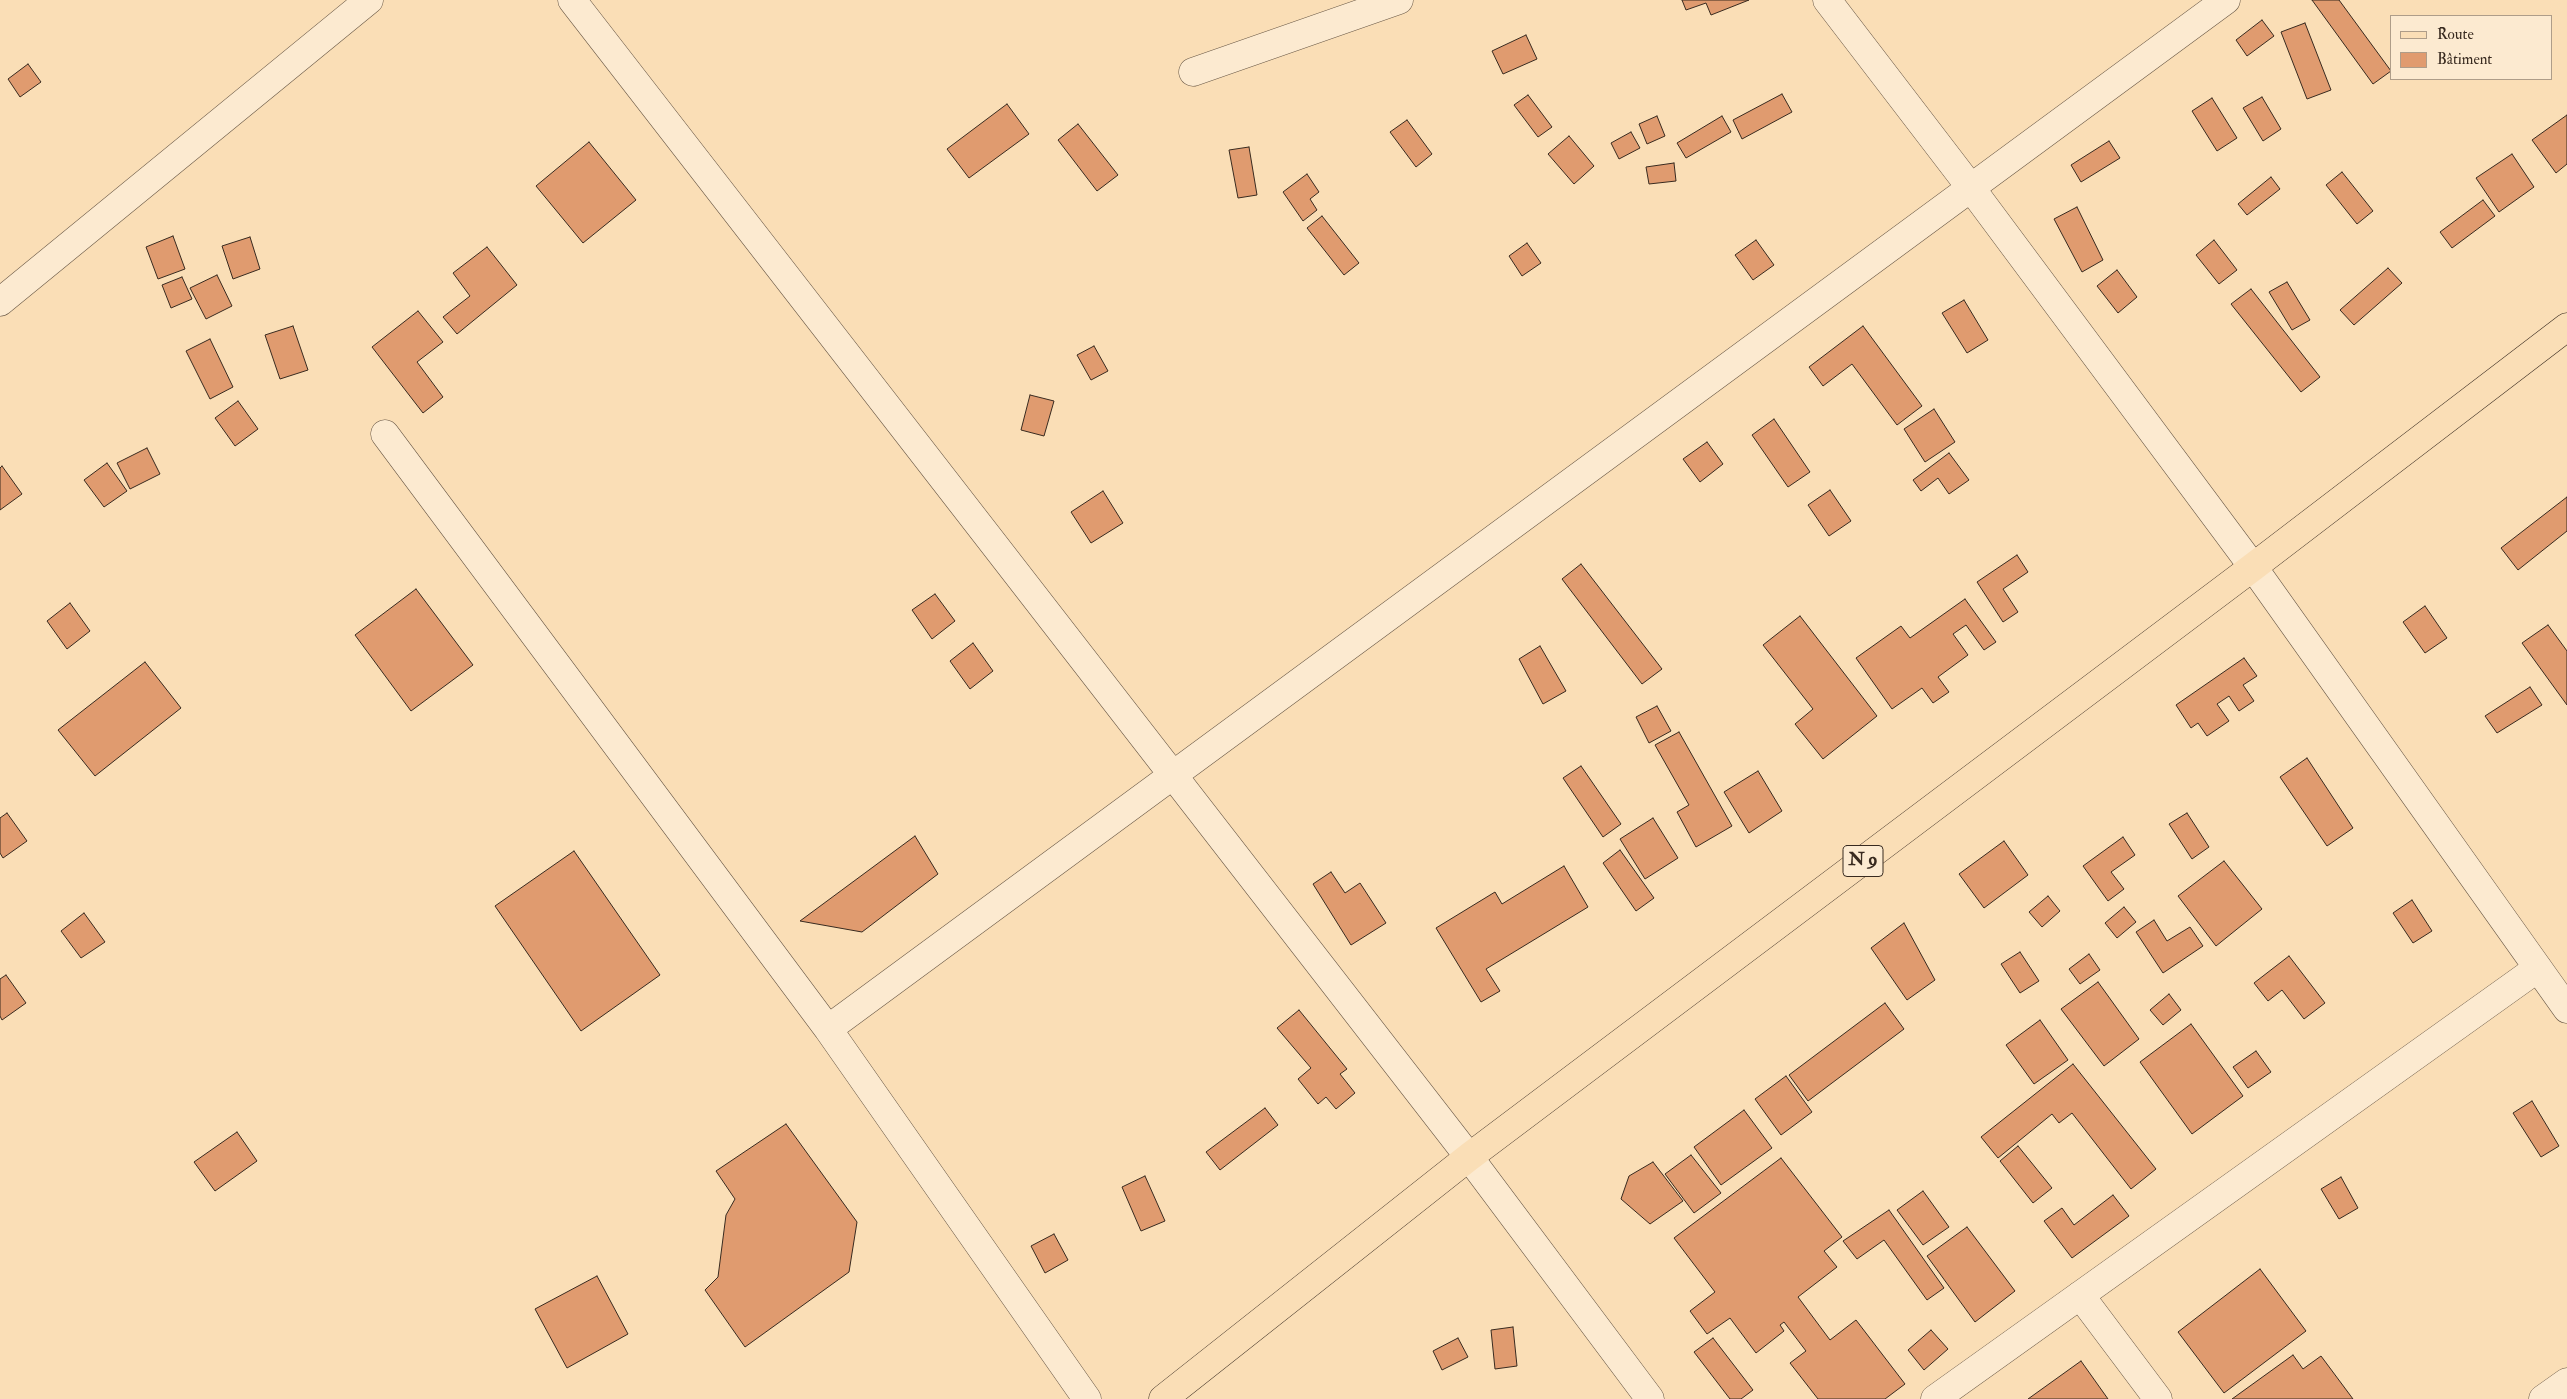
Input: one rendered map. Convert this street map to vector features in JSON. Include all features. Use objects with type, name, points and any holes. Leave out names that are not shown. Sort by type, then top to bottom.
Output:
[{"type":"main road","name":"N 9","points":[[1163,1399],[1469,1157],[2253,567],[2567,327]]},
{"type":"street","points":[[0,302],[369,0]]},
{"type":"street","points":[[572,0],[1469,1157],[1650,1399]]},
{"type":"street","points":[[1194,72],[1399,0]]},
{"type":"street","points":[[1826,0],[1971,188],[2253,567],[2567,1009]]},
{"type":"street","points":[[828,1029],[2226,0]]},
{"type":"street","points":[[385,434],[828,1029],[1087,1399]]},
{"type":"street","points":[[1935,1399],[2538,968]]},
{"type":"street","points":[[2080,1295],[2158,1399]]},
{"type":"street","points":[[2543,1399],[2567,1382]]},
{"type":"building","points":[[1682,0],[1749,0],[1711,15],[1706,3],[1686,10]]},
{"type":"building","points":[[2312,0],[2339,0],[2390,70],[2390,72],[2373,84]]},
{"type":"building","points":[[2262,20],[2274,36],[2247,56],[2236,40]]},
{"type":"building","points":[[2305,23],[2331,90],[2307,99],[2281,32]]},
{"type":"building","points":[[1526,35],[1537,59],[1503,74],[1492,51]]},
{"type":"building","points":[[28,64],[41,82],[20,97],[8,79]]},
{"type":"building","points":[[1782,94],[1792,112],[1742,139],[1733,120]]},
{"type":"building","points":[[1528,95],[1552,127],[1538,137],[1514,105]]},
{"type":"building","points":[[2262,97],[2281,129],[2263,141],[2243,108]]},
{"type":"building","points":[[2212,98],[2237,138],[2217,151],[2192,111]]},
{"type":"building","points":[[1007,104],[1029,134],[969,178],[947,149]]},
{"type":"building","points":[[2567,115],[2567,164],[2556,173],[2532,140]]},
{"type":"building","points":[[1657,116],[1665,136],[1647,144],[1639,124]]},
{"type":"building","points":[[1722,116],[1731,132],[1686,158],[1677,143]]},
{"type":"building","points":[[1407,120],[1432,154],[1416,167],[1390,132]]},
{"type":"building","points":[[1078,124],[1118,175],[1097,191],[1058,140]]},
{"type":"building","points":[[1631,132],[1640,148],[1619,159],[1611,143]]},
{"type":"building","points":[[1569,136],[1594,166],[1574,184],[1548,154]]},
{"type":"building","points":[[2109,141],[2120,158],[2081,182],[2071,165]]},
{"type":"building","points":[[589,142],[636,200],[583,243],[536,186]]},
{"type":"building","points":[[1249,147],[1257,195],[1238,198],[1229,150]]},
{"type":"building","points":[[2512,154],[2534,187],[2499,212],[2476,178]]},
{"type":"building","points":[[1674,163],[1676,181],[1649,184],[1646,167]]},
{"type":"building","points":[[2342,172],[2373,211],[2357,224],[2326,185]]},
{"type":"building","points":[[1307,174],[1319,192],[1310,199],[1317,210],[1303,221],[1283,192]]},
{"type":"building","points":[[2271,177],[2280,189],[2247,215],[2238,204]]},
{"type":"building","points":[[2483,200],[2495,216],[2452,248],[2440,232]]},
{"type":"building","points":[[2077,207],[2103,260],[2082,272],[2054,219]]},
{"type":"building","points":[[1322,216],[1359,263],[1344,275],[1307,228]]},
{"type":"building","points":[[173,236],[185,269],[158,279],[146,247]]},
{"type":"building","points":[[250,237],[260,269],[233,279],[222,246]]},
{"type":"building","points":[[1756,240],[1774,265],[1753,280],[1735,255]]},
{"type":"building","points":[[2214,240],[2237,270],[2219,284],[2196,255]]},
{"type":"building","points":[[1527,243],[1541,263],[1522,276],[1509,256]]},
{"type":"building","points":[[487,247],[517,285],[457,334],[443,317],[470,296],[453,273]]},
{"type":"building","points":[[2388,268],[2402,283],[2354,325],[2340,310]]},
{"type":"building","points":[[2117,270],[2137,297],[2118,313],[2097,286]]},
{"type":"building","points":[[217,275],[232,306],[206,319],[190,288]]},
{"type":"building","points":[[182,277],[192,299],[171,308],[162,285]]},
{"type":"building","points":[[2287,282],[2310,320],[2292,330],[2269,292]]},
{"type":"building","points":[[2251,289],[2320,377],[2301,392],[2231,304]]},
{"type":"building","points":[[1964,300],[1988,340],[1967,353],[1942,313]]},
{"type":"building","points":[[418,311],[443,342],[417,362],[443,397],[423,413],[372,347]]},
{"type":"building","points":[[293,326],[308,370],[280,379],[265,335]]},
{"type":"building","points":[[1863,326],[1922,406],[1897,425],[1852,364],[1823,386],[1809,367]]},
{"type":"building","points":[[210,339],[233,387],[210,399],[186,351]]},
{"type":"building","points":[[1094,346],[1108,371],[1091,380],[1077,355]]},
{"type":"building","points":[[1030,395],[1054,401],[1044,436],[1021,430]]},
{"type":"building","points":[[238,401],[258,429],[235,446],[215,418]]},
{"type":"building","points":[[1934,409],[1955,442],[1925,462],[1904,429]]},
{"type":"building","points":[[1774,419],[1810,472],[1788,487],[1752,435]]},
{"type":"building","points":[[1707,442],[1723,464],[1700,482],[1683,459]]},
{"type":"building","points":[[147,448],[160,474],[130,489],[117,463]]},
{"type":"building","points":[[1949,453],[1969,480],[1949,494],[1938,478],[1921,491],[1913,480]]},
{"type":"building","points":[[107,463],[127,491],[104,507],[84,480]]},
{"type":"building","points":[[2,466],[22,494],[0,510],[0,468]]},
{"type":"building","points":[[1830,490],[1851,521],[1829,536],[1808,505]]},
{"type":"building","points":[[1103,491],[1123,523],[1091,543],[1071,512]]},
{"type":"building","points":[[2567,497],[2567,531],[2518,570],[2501,548]]},
{"type":"building","points":[[2017,555],[2028,572],[2003,589],[2018,612],[2003,622],[1977,582]]},
{"type":"building","points":[[1581,564],[1662,669],[1642,684],[1562,579]]},
{"type":"building","points":[[416,589],[473,665],[411,711],[355,635]]},
{"type":"building","points":[[935,594],[955,621],[932,639],[912,610]]},
{"type":"building","points":[[1965,599],[1996,642],[1984,650],[1966,625],[1953,634],[1968,655],[1938,677],[1949,692],[1933,703],[1922,688],[1892,709],[1856,658],[1901,626],[1910,638]]},
{"type":"building","points":[[70,603],[90,631],[67,649],[47,621]]},
{"type":"building","points":[[2425,606],[2447,638],[2425,653],[2403,622]]},
{"type":"building","points":[[1800,616],[1877,716],[1823,759],[1795,724],[1813,709],[1763,645]]},
{"type":"building","points":[[2548,625],[2567,651],[2567,705],[2522,643]]},
{"type":"building","points":[[973,643],[993,671],[970,689],[950,661]]},
{"type":"building","points":[[1540,646],[1566,691],[1543,704],[1519,659]]},
{"type":"building","points":[[2244,658],[2257,676],[2243,685],[2254,701],[2239,711],[2229,696],[2217,704],[2229,721],[2207,736],[2198,723],[2191,728],[2176,705]]},
{"type":"building","points":[[145,662],[181,708],[95,776],[58,730]]},
{"type":"building","points":[[2530,687],[2542,705],[2497,733],[2485,716]]},
{"type":"building","points":[[1657,706],[1671,731],[1649,743],[1636,717]]},
{"type":"building","points":[[1679,732],[1732,826],[1696,847],[1677,812],[1689,805],[1655,745]]},
{"type":"building","points":[[2307,758],[2353,828],[2327,846],[2280,777]]},
{"type":"building","points":[[1581,766],[1621,824],[1603,837],[1563,778]]},
{"type":"building","points":[[1758,771],[1782,811],[1749,833],[1724,792]]},
{"type":"building","points":[[7,813],[27,841],[3,858],[0,853],[0,818]]},
{"type":"building","points":[[2187,813],[2209,847],[2192,859],[2169,824]]},
{"type":"building","points":[[1653,818],[1678,858],[1645,879],[1620,839]]},
{"type":"building","points":[[915,836],[938,874],[862,932],[800,921]]},
{"type":"building","points":[[2123,837],[2135,855],[2111,872],[2124,889],[2108,901],[2083,866]]},
{"type":"building","points":[[2004,841],[2028,875],[1984,908],[1959,874]]},
{"type":"building","points":[[1620,850],[1654,898],[1636,911],[1603,863]]},
{"type":"building","points":[[574,851],[660,975],[581,1031],[495,906]]},
{"type":"building","points":[[2224,861],[2262,909],[2216,946],[2178,896]]},
{"type":"building","points":[[1564,866],[1588,907],[1486,969],[1500,991],[1481,1002],[1436,928],[1495,892],[1502,904]]},
{"type":"building","points":[[1331,872],[1345,893],[1360,883],[1386,923],[1351,945],[1313,884]]},
{"type":"building","points":[[2048,896],[2060,911],[2042,927],[2029,912]]},
{"type":"building","points":[[2412,900],[2432,931],[2413,943],[2393,913]]},
{"type":"building","points":[[2124,907],[2136,922],[2117,938],[2105,923]]},
{"type":"building","points":[[84,913],[105,942],[81,958],[61,931]]},
{"type":"building","points":[[2154,920],[2167,941],[2190,927],[2203,946],[2163,973],[2136,932]]},
{"type":"building","points":[[1904,923],[1935,980],[1907,1000],[1871,948]]},
{"type":"building","points":[[2020,952],[2039,981],[2020,993],[2001,964]]},
{"type":"building","points":[[2089,954],[2100,970],[2080,984],[2069,969]]},
{"type":"building","points":[[2289,956],[2325,1003],[2304,1019],[2282,990],[2268,1001],[2254,983]]},
{"type":"building","points":[[6,975],[26,1003],[2,1020],[0,1016],[0,979]]},
{"type":"building","points":[[2098,982],[2139,1039],[2104,1066],[2061,1009]]},
{"type":"building","points":[[2169,994],[2181,1010],[2163,1025],[2150,1010]]},
{"type":"building","points":[[1885,1003],[1904,1029],[1808,1101],[1789,1075]]},
{"type":"building","points":[[1299,1010],[1347,1069],[1340,1074],[1355,1093],[1336,1109],[1326,1097],[1318,1104],[1298,1079],[1311,1068],[1277,1028]]},
{"type":"building","points":[[2040,1020],[2068,1060],[2034,1084],[2006,1045]]},
{"type":"building","points":[[2191,1024],[2243,1096],[2192,1134],[2140,1062]]},
{"type":"building","points":[[2256,1051],[2271,1072],[2248,1088],[2233,1067]]},
{"type":"building","points":[[2073,1064],[2156,1169],[2131,1189],[2072,1113],[2059,1123],[2052,1114],[1998,1158],[1981,1137]]},
{"type":"building","points":[[1786,1076],[1812,1112],[1781,1135],[1755,1099]]},
{"type":"building","points":[[2532,1101],[2559,1146],[2541,1157],[2513,1113]]},
{"type":"building","points":[[1265,1108],[1278,1125],[1220,1170],[1206,1152]]},
{"type":"building","points":[[1744,1110],[1772,1148],[1721,1185],[1694,1147]]},
{"type":"building","points":[[786,1124],[857,1222],[849,1272],[745,1347],[705,1290],[718,1277],[726,1215],[735,1199],[716,1171]]},
{"type":"building","points":[[237,1132],[257,1161],[215,1191],[194,1162]]},
{"type":"building","points":[[2018,1146],[2052,1188],[2033,1203],[2000,1161]]},
{"type":"building","points":[[1691,1155],[1721,1193],[1694,1213],[1665,1174]]},
{"type":"building","points":[[1781,1158],[1842,1237],[1824,1251],[1837,1267],[1798,1297],[1830,1340],[1856,1320],[1905,1384],[1885,1399],[1818,1399],[1790,1363],[1806,1351],[1784,1322],[1780,1325],[1784,1331],[1756,1353],[1730,1318],[1707,1334],[1690,1311],[1715,1292],[1674,1238]]},
{"type":"building","points":[[1653,1162],[1683,1201],[1650,1224],[1621,1199],[1629,1176]]},
{"type":"building","points":[[1145,1176],[1165,1221],[1141,1231],[1122,1187]]},
{"type":"building","points":[[2341,1177],[2358,1208],[2339,1219],[2321,1189]]},
{"type":"building","points":[[1923,1191],[1949,1227],[1923,1245],[1897,1210]]},
{"type":"building","points":[[2113,1195],[2129,1216],[2072,1258],[2044,1221],[2062,1208],[2074,1225]]},
{"type":"building","points":[[1889,1210],[1944,1288],[1927,1300],[1884,1240],[1857,1259],[1843,1241]]},
{"type":"building","points":[[1967,1227],[2015,1291],[1975,1322],[1927,1256]]},
{"type":"building","points":[[1054,1234],[1068,1260],[1045,1273],[1031,1246]]},
{"type":"building","points":[[2260,1269],[2306,1331],[2224,1393],[2178,1332]]},
{"type":"building","points":[[597,1276],[628,1334],[567,1368],[535,1309]]},
{"type":"building","points":[[1513,1327],[1517,1366],[1495,1369],[1491,1330]]},
{"type":"building","points":[[1931,1330],[1948,1349],[1924,1370],[1908,1350]]},
{"type":"building","points":[[1458,1338],[1468,1357],[1442,1370],[1433,1351]]},
{"type":"building","points":[[1713,1338],[1753,1390],[1741,1399],[1730,1399],[1694,1352]]},
{"type":"building","points":[[2293,1355],[2303,1369],[2321,1356],[2353,1399],[2232,1399]]},
{"type":"building","points":[[2081,1361],[2108,1399],[2028,1399]]}]
